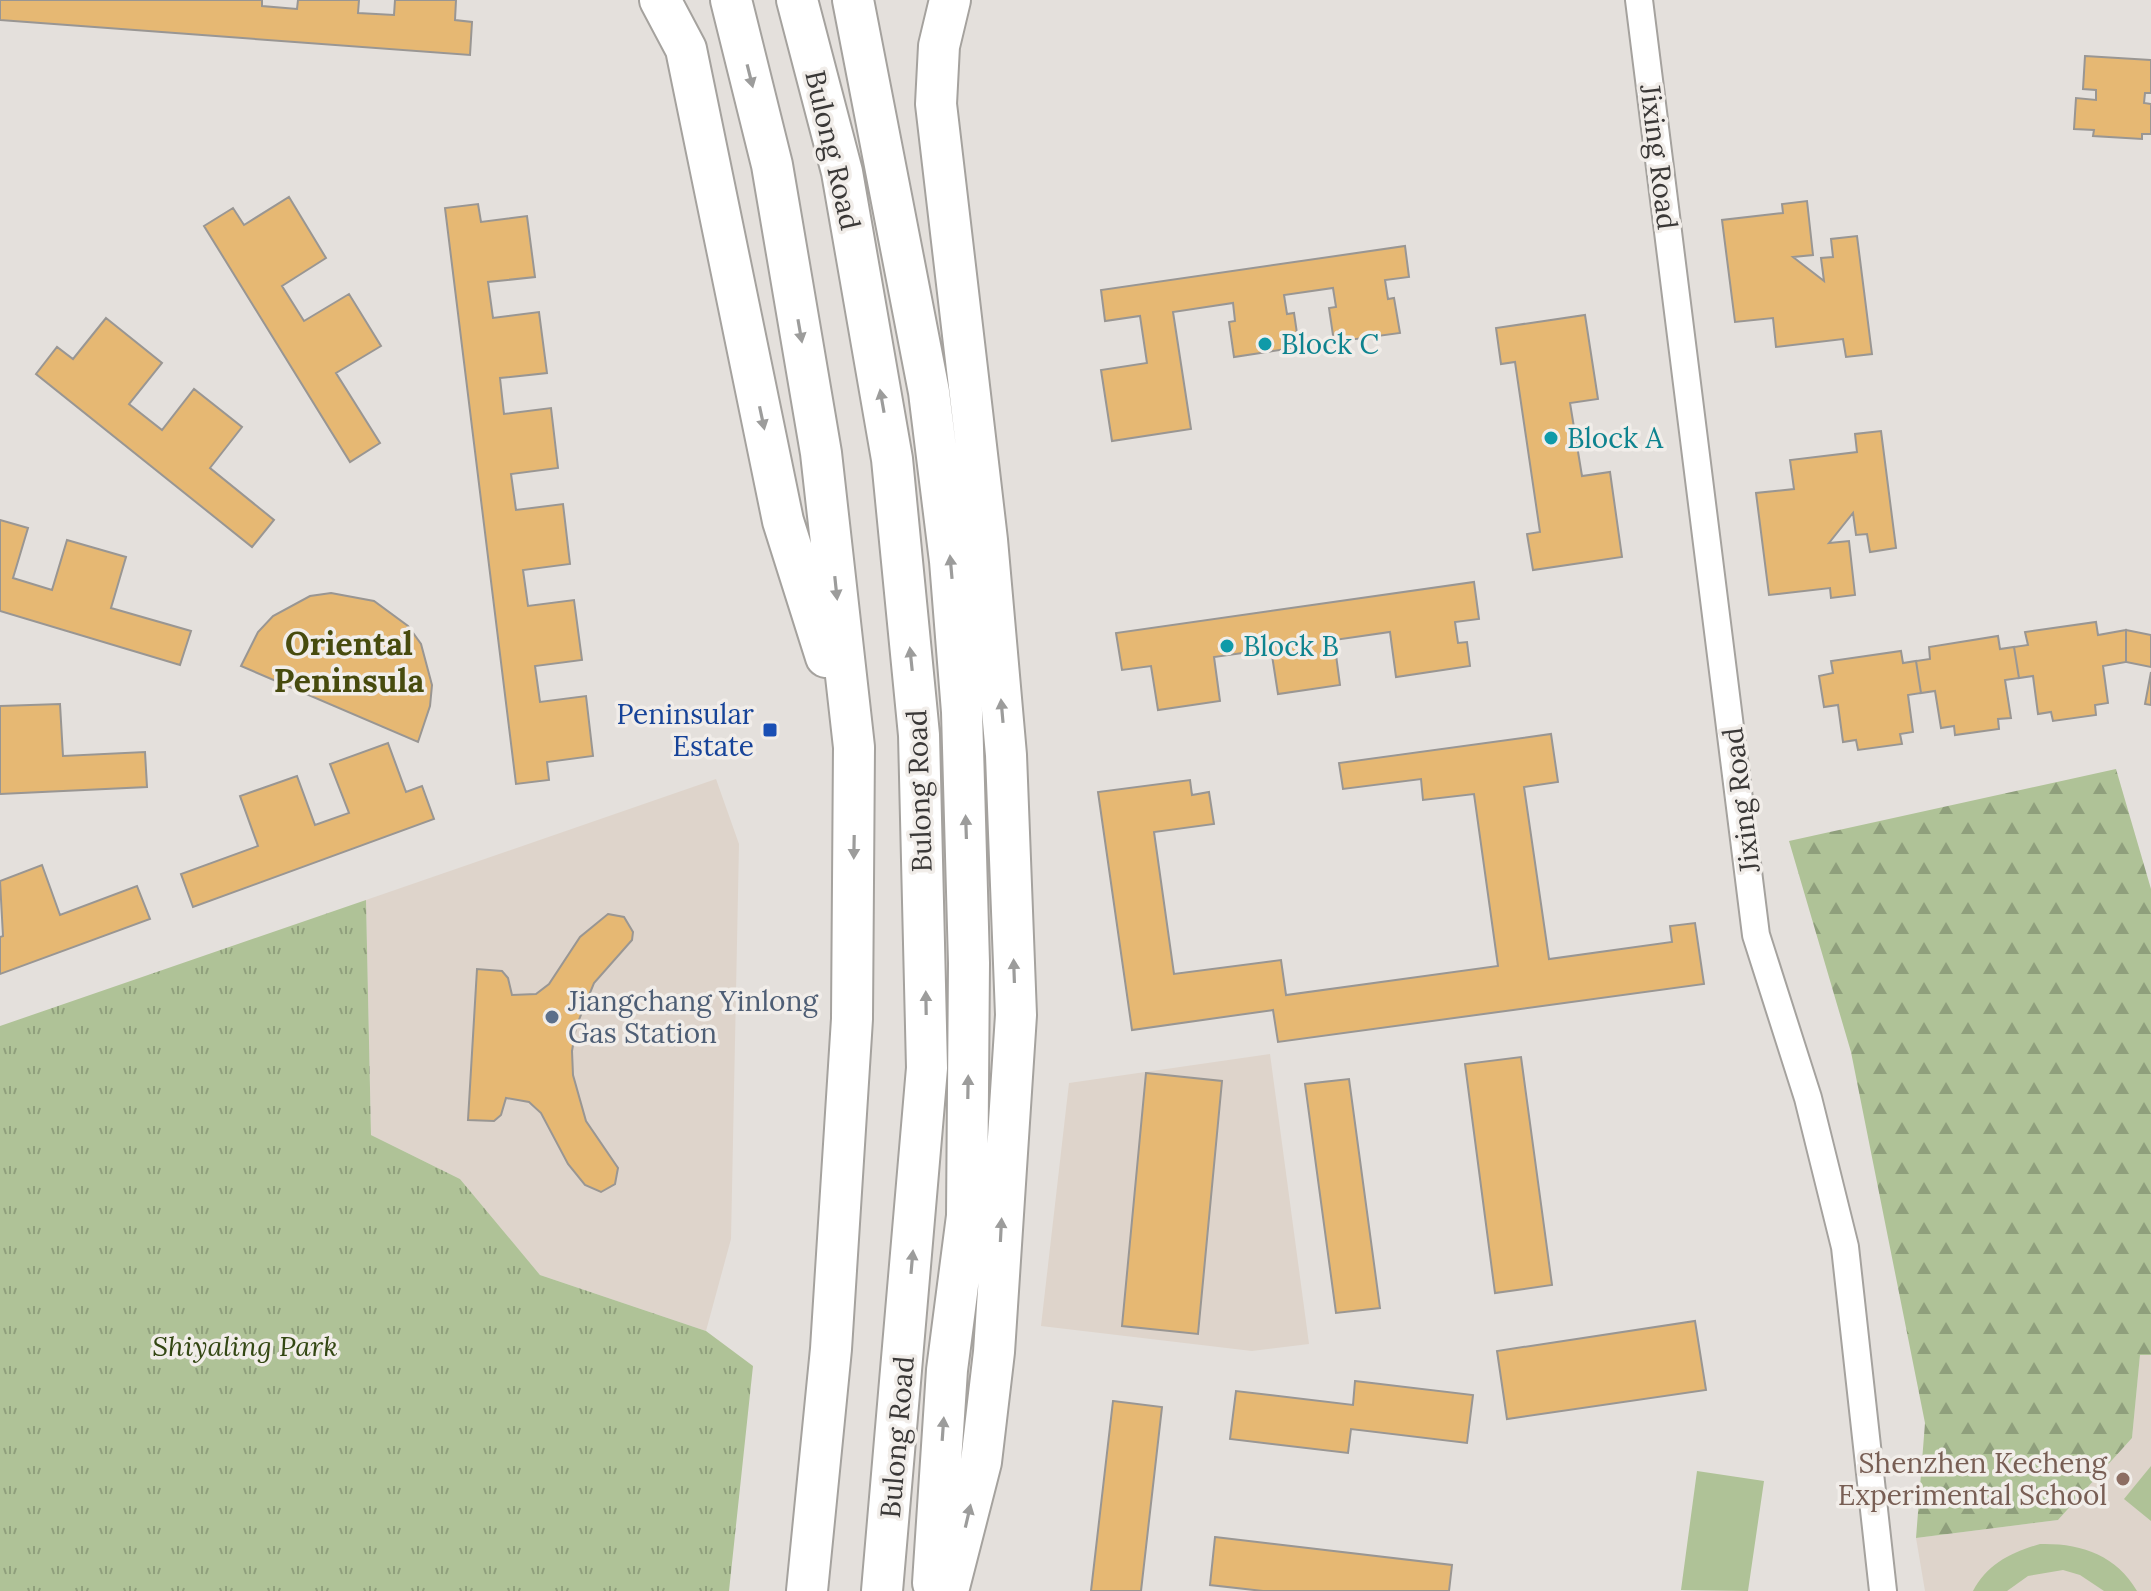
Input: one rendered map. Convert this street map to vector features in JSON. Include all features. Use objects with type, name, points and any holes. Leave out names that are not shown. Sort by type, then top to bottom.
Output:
[{"type":"main road","points":[[660,0],[686,49],[783,521],[854,747]]},
{"type":"main road","points":[[731,0],[772,165],[821,453],[854,747],[852,1019],[831,1349],[807,1591]]},
{"type":"main road","name":"Bulong Road","points":[[797,0],[842,172],[892,459],[919,735],[927,1068],[902,1388],[882,1591]]},
{"type":"main road","points":[[853,0],[929,392],[950,561],[962,712],[967,845],[967,1216],[947,1370],[932,1591]]},
{"type":"main road","points":[[948,1591],[981,1462],[994,1352],[1016,1015],[1003,725],[987,540],[936,104],[939,46],[950,0]]},
{"type":"main road","points":[[902,1388],[967,1216],[927,1068]]},
{"type":"street","name":"Jixing Road","points":[[1639,0],[1756,935],[1808,1098],[1845,1247],[1883,1591]]},
{"type":"shaded area","name":"Jiangchang Yinlong Gas Station","points":[[716,779],[739,844],[731,1239],[706,1331],[540,1275],[460,1179],[371,1135],[366,900]]},
{"type":"shaded area","points":[[1270,1054],[1309,1344],[1252,1351],[1041,1326],[1069,1083]]},
{"type":"shaded area","name":"Shenzhen Kecheng Experimental School","points":[[2140,1354],[2151,1355],[2151,1591],[1925,1591],[1916,1538],[2058,1520],[2132,1438]]},
{"type":"green space","points":[[2116,769],[2151,889],[2151,1355],[2140,1355],[2132,1438],[2058,1520],[1916,1538],[1925,1423],[1851,1052],[1789,841]]},
{"type":"green space","name":"Shiyaling Park","points":[[366,900],[371,1135],[460,1179],[540,1275],[706,1331],[753,1366],[729,1591],[0,1591],[0,1026]]},
{"type":"green space","points":[[2151,1466],[2151,1521],[2124,1499]]},
{"type":"green space","points":[[1697,1471],[1764,1481],[1748,1591],[1681,1590]]},
{"type":"green space","points":[[2040,1544],[2070,1546],[2096,1554],[2119,1568],[2137,1591],[2104,1591],[2080,1575],[2063,1570],[2028,1576],[2007,1591],[1973,1591],[1985,1573],[2001,1560]]},
{"type":"building","points":[[0,0],[262,0],[262,6],[297,9],[298,0],[359,0],[358,13],[394,15],[395,0],[456,0],[455,20],[472,22],[470,55],[0,20]]},
{"type":"building","points":[[2085,56],[2151,60],[2151,93],[2145,93],[2144,103],[2151,104],[2151,134],[2142,134],[2142,139],[2093,136],[2094,130],[2074,129],[2076,98],[2096,100],[2096,90],[2083,89]]},
{"type":"building","points":[[289,197],[326,258],[282,286],[304,321],[349,294],[381,346],[336,373],[380,443],[350,462],[204,226],[233,208],[244,225]]},
{"type":"building","points":[[1807,201],[1813,255],[1793,257],[1824,281],[1821,258],[1833,257],[1831,239],[1857,236],[1872,354],[1846,357],[1843,339],[1776,347],[1773,318],[1735,322],[1722,220],[1783,213],[1782,204]]},
{"type":"building","points":[[478,204],[481,222],[527,216],[535,277],[488,282],[493,318],[539,312],[547,373],[500,378],[504,414],[551,408],[558,468],[511,474],[516,510],[563,504],[570,564],[523,570],[528,606],[574,600],[582,660],[535,666],[540,702],[586,696],[593,756],[547,762],[549,780],[516,784],[445,208]]},
{"type":"building","name":"Block C","points":[[1405,246],[1409,277],[1385,280],[1388,299],[1394,298],[1400,333],[1334,342],[1329,308],[1336,307],[1333,288],[1284,295],[1287,314],[1294,313],[1299,347],[1234,357],[1229,322],[1235,321],[1233,303],[1173,312],[1191,429],[1112,441],[1101,370],[1147,363],[1140,316],[1105,321],[1101,290]]},
{"type":"building","name":"Block A","points":[[1585,315],[1598,399],[1570,403],[1582,476],[1610,472],[1622,557],[1533,570],[1527,534],[1540,532],[1515,362],[1501,364],[1496,328]]},
{"type":"building","points":[[106,318],[162,363],[129,404],[162,430],[194,389],[242,427],[210,468],[274,520],[252,547],[36,374],[57,347],[73,359]]},
{"type":"building","points":[[1881,431],[1896,548],[1870,552],[1867,534],[1856,535],[1853,513],[1829,543],[1849,541],[1855,595],[1831,598],[1830,588],[1769,595],[1756,493],[1794,489],[1790,460],[1857,452],[1855,434]]},
{"type":"building","points":[[0,520],[28,528],[13,578],[52,590],[67,540],[126,557],[111,608],[191,631],[180,665],[0,611]]},
{"type":"building","name":"Block B","points":[[1474,582],[1479,619],[1455,622],[1458,643],[1467,642],[1470,666],[1396,677],[1390,632],[1334,640],[1340,685],[1278,694],[1271,649],[1214,657],[1220,701],[1158,710],[1151,666],[1122,670],[1116,633]]},
{"type":"building","points":[[331,593],[374,601],[408,626],[421,644],[432,685],[430,706],[418,742],[241,666],[258,632],[273,616],[310,596]]},
{"type":"building","points":[[2096,622],[2098,635],[2126,630],[2126,662],[2103,666],[2108,703],[2095,705],[2096,715],[2053,721],[2051,712],[2038,714],[2033,676],[2019,678],[2014,647],[2028,645],[2025,632]]},
{"type":"building","points":[[2126,630],[2151,635],[2151,667],[2126,662]]},
{"type":"building","points":[[1998,636],[2000,649],[2014,647],[2019,678],[2005,680],[2011,718],[1998,719],[1999,729],[1955,735],[1954,726],[1941,728],[1935,691],[1921,693],[1916,661],[1930,659],[1929,647]]},
{"type":"building","points":[[1901,651],[1903,663],[1916,661],[1921,693],[1908,695],[1913,732],[1900,734],[1902,744],[1858,750],[1856,740],[1843,742],[1838,705],[1824,707],[1819,676],[1833,673],[1831,661]]},
{"type":"building","points":[[2151,672],[2151,705],[2145,704]]},
{"type":"building","points":[[60,704],[63,756],[145,752],[147,787],[0,794],[0,706]]},
{"type":"building","points":[[1551,734],[1558,782],[1524,787],[1549,959],[1672,942],[1670,926],[1695,923],[1704,984],[1278,1042],[1273,1010],[1132,1030],[1098,792],[1190,780],[1192,795],[1209,792],[1214,824],[1154,832],[1174,974],[1281,960],[1286,995],[1498,966],[1474,794],[1423,800],[1421,779],[1343,789],[1339,763]]},
{"type":"building","points":[[388,743],[406,792],[422,786],[434,819],[193,907],[181,874],[258,846],[240,796],[297,776],[315,825],[349,813],[330,764]]},
{"type":"building","points":[[42,865],[60,915],[137,886],[150,919],[0,974],[0,937],[3,936],[0,881]]},
{"type":"building","points":[[608,914],[624,917],[633,932],[632,940],[594,983],[576,1027],[572,1051],[573,1075],[586,1121],[618,1168],[615,1184],[601,1192],[585,1185],[568,1164],[541,1113],[529,1102],[506,1098],[501,1115],[494,1121],[468,1120],[477,969],[502,971],[508,978],[512,995],[536,994],[549,984],[580,937]]},
{"type":"building","points":[[1521,1057],[1552,1285],[1495,1293],[1465,1064]]},
{"type":"building","points":[[1146,1073],[1222,1081],[1198,1334],[1122,1326]]},
{"type":"building","points":[[1349,1079],[1380,1308],[1336,1313],[1305,1084]]},
{"type":"building","points":[[1695,1321],[1706,1390],[1507,1419],[1497,1351]]},
{"type":"building","points":[[1355,1381],[1473,1395],[1467,1443],[1351,1429],[1348,1453],[1230,1439],[1236,1391],[1353,1405]]},
{"type":"building","points":[[1113,1401],[1162,1407],[1141,1591],[1091,1591]]},
{"type":"building","points":[[1215,1537],[1452,1565],[1449,1591],[1263,1591],[1210,1585]]},
{"type":"place","name":"Block C","points":[[1265,344]]},
{"type":"place","name":"Block A","points":[[1551,438]]},
{"type":"place","name":"Block B","points":[[1227,646]]},
{"type":"place","name":"Peninsular Estate","points":[[770,730]]},
{"type":"place","name":"Jiangchang Yinlong Gas Station","points":[[552,1017]]},
{"type":"place","name":"Shenzhen Kecheng Experimental School","points":[[2123,1479]]},
{"type":"district","name":"Oriental Peninsula","points":[[349,662]]}]
